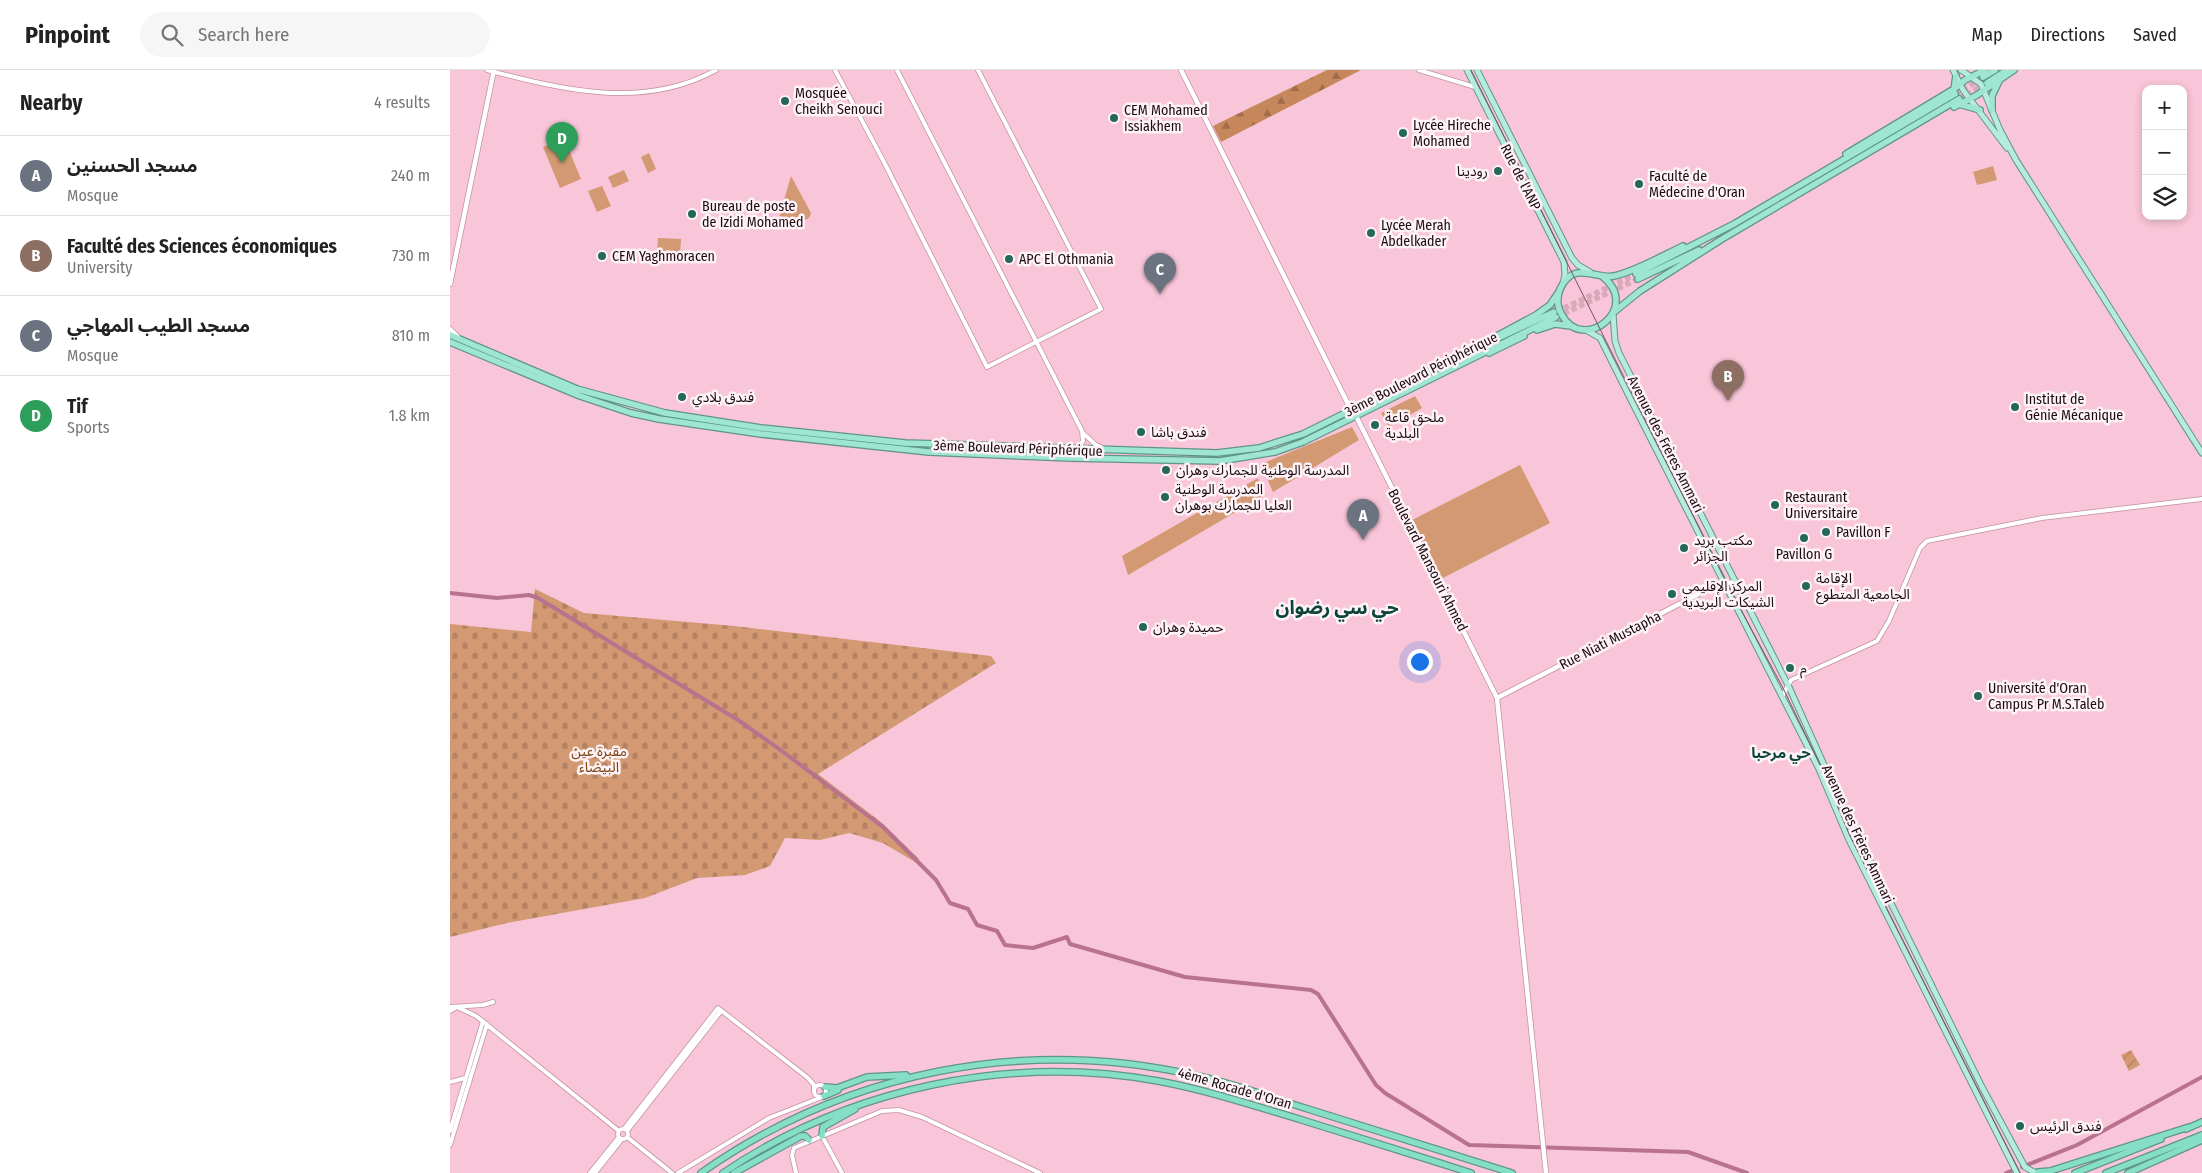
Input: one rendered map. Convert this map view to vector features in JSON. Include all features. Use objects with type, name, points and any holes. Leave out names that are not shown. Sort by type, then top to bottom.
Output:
[{"type":"highway","points":[[1446,371],[1453,370],[1542,327],[1555,324],[1586,330],[1600,327],[1613,313],[1640,291],[1722,239],[1845,167],[1957,97],[1960,84],[1985,70]]},
{"type":"highway","points":[[1995,70],[1985,80],[2007,70]]},
{"type":"highway","points":[[1722,239],[1637,277],[1734,224],[1819,174],[1848,152],[1957,97],[1970,98],[2014,70]]},
{"type":"highway","points":[[1956,76],[1957,97]]},
{"type":"highway","points":[[1992,110],[1993,93],[1999,80]]},
{"type":"highway","points":[[1957,97],[1980,110]]},
{"type":"highway","points":[[1573,326],[1566,321],[1559,310],[1561,289],[1573,275],[1590,272],[1602,276],[1612,277],[1619,275],[1734,224]]},
{"type":"highway","points":[[1602,276],[1615,292],[1613,313]]},
{"type":"highway","name":"3ème Boulevard Périphérique","points":[[450,335],[577,389],[665,413],[762,428],[905,444],[1217,453],[1244,451],[1289,440],[1467,353],[1545,310],[1561,289]]},
{"type":"highway","name":"3ème Boulevard Périphérique","points":[[450,342],[563,390],[630,413],[659,419],[762,434],[914,451],[1072,458],[1220,461],[1275,452],[1303,442],[1555,315],[1467,353]]},
{"type":"highway","name":"4ème Rocade d'Oran","points":[[701,1173],[749,1142],[798,1116],[841,1098],[921,1074],[977,1064],[1026,1060],[1099,1061],[1200,1076],[1512,1173]]},
{"type":"highway","name":"4ème Rocade d'Oran","points":[[723,1173],[799,1129],[868,1102],[928,1086],[990,1075],[1052,1072],[1156,1081],[1214,1094],[1471,1173]]},
{"type":"highway","points":[[823,1086],[837,1088],[867,1077],[921,1074]]},
{"type":"highway","points":[[823,1096],[853,1083],[859,1084],[858,1088],[841,1098]]},
{"type":"highway","points":[[822,1136],[823,1127],[868,1102]]},
{"type":"highway","points":[[2075,1173],[2202,1122]]},
{"type":"highway","points":[[2035,1173],[2050,1171],[2189,1127]]},
{"type":"highway","points":[[2106,1173],[2202,1135]]},
{"type":"highway","points":[[734,1173],[801,1136],[805,1136],[809,1140]]},
{"type":"highway","points":[[2128,1173],[2202,1140]]},
{"type":"highway","points":[[1446,1165],[1453,1173]]},
{"type":"main road","points":[[1182,70],[1351,410]]},
{"type":"main road","name":"Rue de l'ANP","points":[[1467,70],[1564,262],[1565,276],[1561,289]]},
{"type":"main road","name":"Rue de l'ANP","points":[[1478,70],[1572,258],[1578,265],[1590,272]]},
{"type":"main road","points":[[1952,70],[1960,84],[2016,160],[2202,454]]},
{"type":"main road","points":[[1961,70],[1979,82],[1984,90],[2016,160]]},
{"type":"main road","points":[[450,284],[494,71]]},
{"type":"main road","name":"Avenue des Frères Ammari","points":[[1613,313],[1615,341],[1619,353],[1788,686],[1838,796],[2021,1162],[2024,1167],[2035,1173]]},
{"type":"main road","points":[[450,329],[472,345]]},
{"type":"main road","name":"Avenue des Frères Ammari","points":[[1586,330],[1596,335],[1602,343],[1818,767],[1849,840],[2017,1173]]},
{"type":"main road","name":"Boulevard Mansouri Ahmed","points":[[1356,416],[1497,698]]},
{"type":"main road","name":"Rue Niati Mustapha","points":[[1497,698],[1718,584],[1736,582]]},
{"type":"main road","points":[[1497,698],[1546,1173]]},
{"type":"street","points":[[487,70],[566,87],[616,94],[633,94],[677,88],[716,70]]},
{"type":"street","points":[[835,70],[884,162],[987,367],[1101,309],[978,70]]},
{"type":"street","points":[[897,70],[1082,431],[1096,445],[1110,451]]},
{"type":"street","points":[[1419,70],[1475,87]]},
{"type":"street","points":[[1075,450],[1083,441],[1082,431]]},
{"type":"street","points":[[1782,697],[1788,686],[1796,679],[1877,641],[1889,621],[1920,548],[1927,541],[2042,518],[2202,499]]},
{"type":"street","points":[[450,1007],[493,1002]]},
{"type":"street","points":[[450,1011],[457,1007]]},
{"type":"street","points":[[457,1007],[485,1022],[619,1131],[620,1138],[595,1173]]},
{"type":"street","points":[[619,1131],[626,1130],[719,1009],[808,1078],[813,1083],[814,1092]]},
{"type":"street","points":[[450,1131],[485,1022]]},
{"type":"street","points":[[808,1078],[823,1086]]},
{"type":"street","points":[[450,1082],[467,1079]]},
{"type":"street","points":[[450,1145],[467,1079]]},
{"type":"street","points":[[805,1103],[816,1087],[823,1086]]},
{"type":"street","points":[[823,1086],[823,1096]]},
{"type":"street","points":[[814,1092],[823,1096]]},
{"type":"street","points":[[678,1173],[748,1130],[823,1096]]},
{"type":"street","points":[[796,1173],[792,1151],[794,1148],[809,1140],[875,1114],[899,1110],[927,1119],[1040,1173]]},
{"type":"street","points":[[626,1130],[628,1137],[672,1173]]},
{"type":"street","points":[[822,1136],[842,1173]]},
{"type":"street","points":[[590,1173],[620,1138],[628,1137]]},
{"type":"green space","points":[[1327,70],[1361,70],[1221,142],[1213,126]]},
{"type":"green space","points":[[564,138],[581,179],[560,188],[543,147]]},
{"type":"green space","points":[[649,153],[656,169],[648,173],[641,157]]},
{"type":"green space","points":[[1993,166],[1997,180],[1977,185],[1973,172]]},
{"type":"green space","points":[[624,170],[629,181],[613,188],[608,177]]},
{"type":"green space","points":[[791,176],[811,213],[809,218],[793,223],[782,221],[779,218]]},
{"type":"green space","points":[[602,186],[611,206],[597,212],[588,191]]},
{"type":"green space","points":[[658,238],[681,239],[680,254],[657,253]]},
{"type":"green space","points":[[1415,396],[1422,408],[1389,427],[1381,413]]},
{"type":"green space","points":[[1352,427],[1359,440],[1273,492],[1261,464]]},
{"type":"green space","points":[[1520,465],[1550,523],[1441,579],[1412,520]]},
{"type":"green space","points":[[1258,478],[1263,496],[1128,575],[1122,556]]},
{"type":"green space","name":"مقبرة عين البيضاء","points":[[535,589],[584,613],[734,626],[991,656],[996,663],[818,774],[881,822],[919,859],[915,862],[883,843],[849,833],[820,840],[785,838],[770,866],[745,875],[697,878],[645,898],[507,923],[450,937],[450,624],[531,632]]},
{"type":"green space","points":[[2131,1050],[2140,1065],[2129,1071],[2121,1055]]},
{"type":"waterway","points":[[450,593],[497,598],[529,595],[538,598],[738,720],[883,827],[936,880],[950,903],[968,909],[977,925],[997,931],[1005,945],[1033,948],[1067,937],[1070,944],[1185,977],[1311,990],[1318,994],[1376,1085],[1385,1093],[1469,1145],[1688,1152],[1747,1173]]},
{"type":"waterway","points":[[2022,1167],[2077,1145],[2202,1077]]},
{"type":"waterway","points":[[2006,1173],[2016,1169]]},
{"type":"tunnel","points":[[1955,94],[1979,80]]},
{"type":"tunnel","points":[[1959,99],[1985,84]]},
{"type":"tunnel","points":[[1556,312],[1636,274]]},
{"type":"tunnel","points":[[1556,317],[1638,279]]},
{"type":"tram line","points":[[1471,70],[1727,584],[1783,688],[1822,769],[1849,834],[2020,1173]]},
{"type":"place","name":"Mosquée Cheikh Senouci","points":[[785,101]]},
{"type":"place","name":"CEM Mohamed Issiakhem","points":[[1114,118]]},
{"type":"place","name":"Lycée Hireche Mohamed","points":[[1403,133]]},
{"type":"place","name":"Tif","points":[[562,163]]},
{"type":"place","name":"رودينا","points":[[1498,171]]},
{"type":"place","name":"Faculté de Médecine d'Oran","points":[[1639,184]]},
{"type":"place","name":"Bureau de poste de Izidi Mohamed","points":[[692,214]]},
{"type":"place","name":"Lycée Merah Abdelkader","points":[[1371,233]]},
{"type":"place","name":"CEM Yaghmoracen","points":[[602,256]]},
{"type":"place","name":"APC El Othmania","points":[[1009,259]]},
{"type":"place","name":"مسجد الطيب المهاجي","points":[[1160,294]]},
{"type":"place","name":"فندق بلادي","points":[[682,397]]},
{"type":"place","name":"Faculté des Sciences économiques","points":[[1728,401]]},
{"type":"place","name":"Institut de Génie Mécanique","points":[[2015,407]]},
{"type":"place","name":"ملحق قاعة البلدية","points":[[1375,425]]},
{"type":"place","name":"فندق باشا","points":[[1141,432]]},
{"type":"place","name":"المدرسة الوطنية للجمارك وهران","points":[[1166,470]]},
{"type":"place","name":"المدرسة الوطنية العليا للجمارك بوهران","points":[[1165,497]]},
{"type":"place","name":"Restaurant Universitaire","points":[[1775,505]]},
{"type":"place","name":"Pavillon F","points":[[1826,532]]},
{"type":"place","name":"Pavillon G","points":[[1804,538]]},
{"type":"place","name":"مسجد الحسنين","points":[[1363,540]]},
{"type":"place","name":"مكتب بريد الجزائر","points":[[1684,548]]},
{"type":"place","name":"الإقامة الجامعية المتطوع","points":[[1806,586]]},
{"type":"place","name":"المركز الإقليمي الشيكات البريدية","points":[[1672,594]]},
{"type":"place","name":"حميدة وهران","points":[[1143,627]]},
{"type":"place","name":"م","points":[[1790,668]]},
{"type":"place","name":"Université d'Oran Campus Pr M.S.Taleb","points":[[1978,696]]},
{"type":"place","name":"فندق الرئيس","points":[[2020,1126]]},
{"type":"district","name":"حي سي رضوان","points":[[1337,607]]},
{"type":"district","name":"حي مرحبا","points":[[1781,753]]}]
